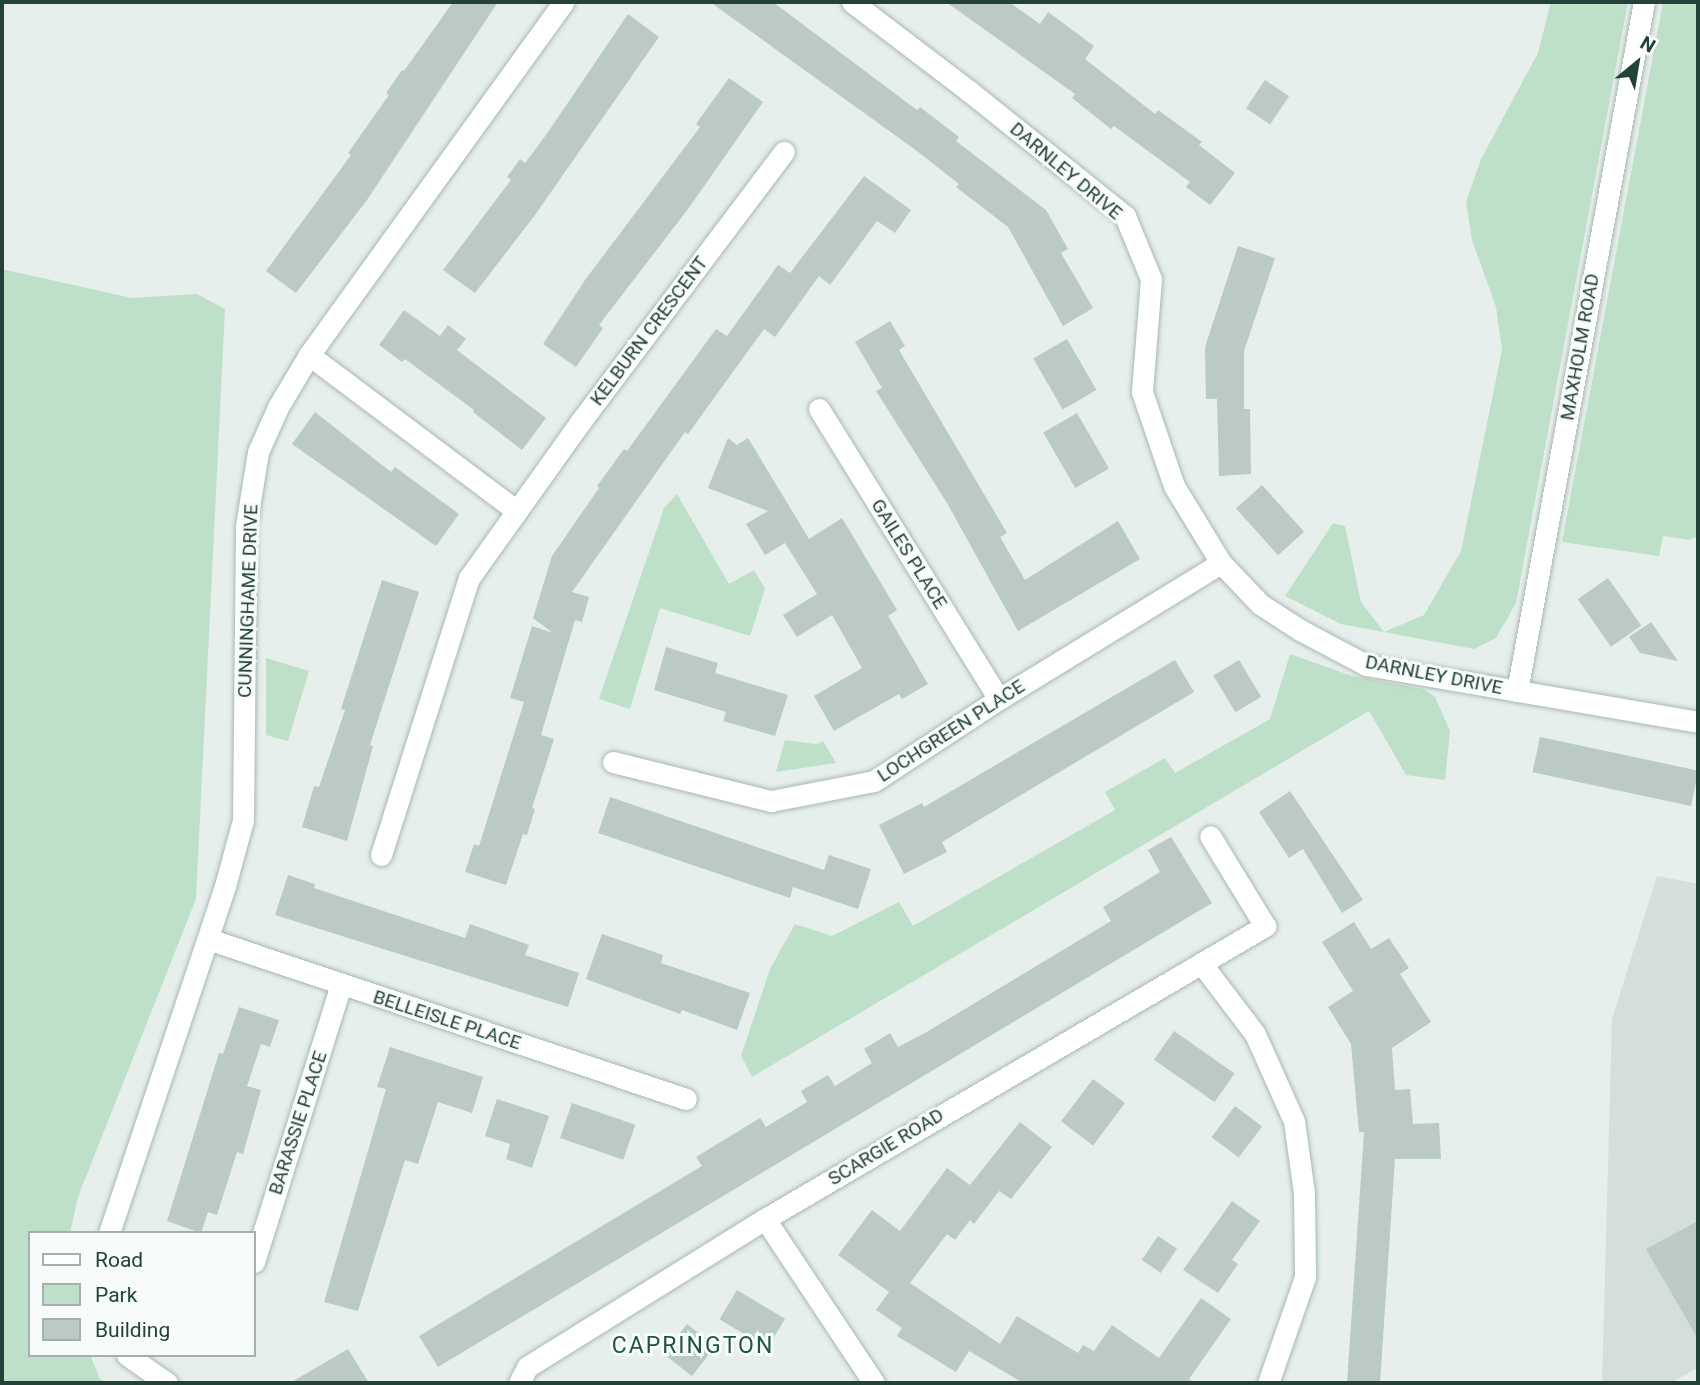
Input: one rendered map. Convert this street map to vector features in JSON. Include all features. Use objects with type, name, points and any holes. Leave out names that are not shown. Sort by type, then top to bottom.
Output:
[{"type":"street","name":"CUNNINGHAME DRIVE","points":[[110,1231],[208,939],[243,820],[246,526],[258,452],[278,407],[309,355],[564,2]]},
{"type":"street","name":"DARNLEY DRIVE","points":[[852,2],[969,91],[1125,216],[1152,279],[1142,392],[1174,486],[1221,564],[1260,604],[1300,630],[1366,665],[1698,722]]},
{"type":"street","name":"MAXHOLM ROAD","points":[[1517,691],[1644,2]]},
{"type":"street","name":"KELBURN CRESCENT","points":[[382,855],[469,579],[581,421],[784,152]]},
{"type":"street","points":[[309,355],[517,511]]},
{"type":"street","name":"GAILES PLACE","points":[[819,409],[999,699]]},
{"type":"street","name":"LOCHGREEN PLACE","points":[[613,762],[771,801],[874,781],[999,699],[1221,564]]},
{"type":"street","name":"SCARGIE ROAD","points":[[519,1383],[527,1367],[765,1219],[1265,926],[1210,836]]},
{"type":"street","name":"BELLEISLE PLACE","points":[[208,939],[686,1099]]},
{"type":"street","points":[[1201,963],[1255,1034],[1294,1121],[1304,1194],[1305,1278],[1268,1383]]},
{"type":"street","name":"BARASSIE PLACE","points":[[256,1256],[341,985]]},
{"type":"street","points":[[765,1219],[874,1383]]},
{"type":"street","points":[[130,1357],[167,1383]]},
{"type":"shaded area","points":[[1657,876],[1698,884],[1698,1368],[1670,1383],[1602,1383],[1612,1019]]},
{"type":"green space","points":[[1551,2],[1628,2],[1516,603],[1496,638],[1474,649],[1341,624],[1285,596],[1333,523],[1345,526],[1361,602],[1384,632],[1424,615],[1461,551],[1502,350],[1496,307],[1472,240],[1466,202],[1481,159],[1538,53]]},
{"type":"green space","points":[[1663,2],[1698,2],[1698,536],[1690,540],[1663,536],[1659,556],[1562,542]]},
{"type":"green space","points":[[2,269],[132,298],[197,294],[225,309],[196,899],[78,1197],[70,1231],[28,1231],[28,1357],[91,1357],[100,1379],[107,1383],[2,1383]]},
{"type":"green space","points":[[677,494],[729,584],[754,570],[765,589],[750,636],[660,608],[630,709],[599,699],[664,508]]},
{"type":"green space","points":[[1290,654],[1352,676],[1423,689],[1435,697],[1450,731],[1445,780],[1406,775],[1369,711],[752,1077],[741,1056],[770,969],[795,924],[832,936],[899,902],[913,926],[1115,810],[1105,792],[1165,758],[1175,773],[1270,719]]},
{"type":"green space","points":[[266,658],[309,671],[288,741],[266,735]]},
{"type":"green space","points":[[785,740],[816,744],[823,741],[836,763],[776,772]]},
{"type":"building","points":[[453,2],[498,2],[367,200],[296,293],[266,271],[351,155],[348,153],[389,95],[386,93]]},
{"type":"building","points":[[710,2],[773,2],[917,110],[920,107],[959,137],[956,141],[1046,210],[1068,249],[1061,253],[1093,308],[1063,326],[1008,227],[956,187],[959,184],[917,151]]},
{"type":"building","points":[[946,2],[1009,2],[1040,24],[1048,12],[1094,46],[1085,59],[1155,114],[1158,110],[1202,142],[1199,145],[1235,173],[1210,205],[1186,187],[1190,182],[1114,126],[1111,129],[1072,98],[1075,94]]},
{"type":"building","points":[[628,14],[659,37],[535,215],[475,293],[443,270],[511,180],[507,177],[520,159],[525,163],[546,135]]},
{"type":"building","points":[[729,78],[763,102],[688,209],[599,325],[603,328],[576,367],[543,344],[585,280],[700,127],[696,124]]},
{"type":"building","points":[[1265,80],[1289,96],[1270,124],[1246,108]]},
{"type":"building","points":[[864,176],[911,210],[895,233],[877,221],[830,285],[819,276],[775,337],[764,329],[688,434],[685,432],[572,592],[589,597],[582,622],[575,620],[541,735],[554,739],[532,808],[535,809],[527,835],[523,834],[506,885],[465,872],[474,844],[479,846],[524,702],[510,698],[532,626],[553,633],[533,618],[552,556],[599,488],[597,486],[624,449],[627,451],[716,329],[727,336],[778,265],[790,273]]},
{"type":"building","points":[[1238,246],[1275,258],[1244,351],[1244,409],[1250,409],[1251,474],[1219,476],[1217,399],[1206,399],[1205,347]]},
{"type":"building","points":[[404,310],[440,336],[448,325],[466,339],[457,350],[546,418],[522,450],[473,412],[474,410],[405,359],[402,362],[379,345]]},
{"type":"building","points":[[890,321],[905,346],[899,350],[1007,533],[1000,537],[1025,580],[1118,521],[1140,559],[1018,631],[947,503],[876,391],[882,388],[855,342]]},
{"type":"building","points":[[1067,339],[1096,390],[1063,410],[1033,358]]},
{"type":"building","points":[[315,412],[391,472],[395,467],[459,514],[436,546],[292,444]]},
{"type":"building","points":[[1077,413],[1109,468],[1075,488],[1043,432]]},
{"type":"building","points":[[728,438],[737,445],[748,438],[809,539],[842,518],[897,610],[888,616],[928,684],[902,699],[899,694],[834,731],[814,696],[862,668],[832,615],[797,637],[783,615],[817,594],[785,543],[765,555],[746,524],[768,511],[708,488]]},
{"type":"building","points":[[1262,485],[1304,532],[1278,555],[1236,508]]},
{"type":"building","points":[[1608,578],[1641,626],[1611,647],[1578,599]]},
{"type":"building","points":[[382,580],[419,592],[370,745],[373,746],[347,841],[302,827],[314,786],[319,787],[345,710],[341,709]]},
{"type":"building","points":[[1651,622],[1678,661],[1640,653],[1629,637]]},
{"type":"building","points":[[666,647],[718,663],[715,673],[788,695],[775,736],[723,721],[726,712],[654,690]]},
{"type":"building","points":[[1175,660],[1194,692],[942,842],[947,852],[904,874],[879,825],[922,803],[924,807]]},
{"type":"building","points":[[1239,660],[1261,697],[1235,712],[1213,675]]},
{"type":"building","points":[[1540,737],[1698,771],[1691,806],[1533,772]]},
{"type":"building","points":[[1290,791],[1363,900],[1342,913],[1303,849],[1289,858],[1259,812]]},
{"type":"building","points":[[610,797],[824,870],[829,855],[871,869],[858,909],[793,887],[790,898],[598,833]]},
{"type":"building","points":[[1171,837],[1212,903],[438,1367],[419,1336],[702,1166],[696,1157],[760,1118],[766,1127],[807,1102],[801,1091],[828,1075],[835,1086],[872,1063],[864,1049],[890,1033],[898,1047],[1111,921],[1103,907],[1160,872],[1148,850]]},
{"type":"building","points":[[288,875],[315,884],[314,888],[465,938],[470,924],[529,945],[525,955],[579,973],[568,1007],[275,915]]},
{"type":"building","points":[[1354,922],[1371,949],[1389,938],[1409,968],[1400,974],[1431,1022],[1392,1048],[1395,1090],[1410,1089],[1413,1124],[1439,1123],[1441,1159],[1395,1159],[1380,1383],[1347,1383],[1364,1132],[1359,1132],[1351,1044],[1328,1007],[1353,991],[1322,942]]},
{"type":"building","points":[[602,934],[663,955],[661,963],[750,993],[737,1030],[682,1010],[680,1014],[586,979]]},
{"type":"building","points":[[239,1007],[279,1020],[270,1047],[261,1044],[247,1086],[261,1090],[243,1154],[237,1152],[217,1215],[208,1212],[202,1231],[195,1231],[167,1221],[219,1053],[223,1054]]},
{"type":"building","points":[[1174,1031],[1235,1073],[1215,1102],[1154,1060]]},
{"type":"building","points":[[390,1047],[483,1077],[472,1113],[438,1102],[418,1164],[405,1160],[358,1311],[324,1302],[386,1089],[377,1087]]},
{"type":"building","points":[[1093,1079],[1125,1103],[1093,1145],[1061,1121]]},
{"type":"building","points":[[497,1099],[549,1116],[532,1168],[506,1159],[510,1144],[485,1136]]},
{"type":"building","points":[[572,1103],[635,1125],[623,1160],[560,1138]]},
{"type":"building","points":[[1235,1106],[1262,1126],[1239,1158],[1212,1137]]},
{"type":"building","points":[[1020,1122],[1052,1147],[1011,1199],[999,1191],[974,1224],[970,1220],[955,1240],[947,1234],[910,1283],[1000,1344],[1017,1316],[1078,1353],[1083,1345],[1094,1351],[1112,1325],[1159,1358],[1201,1298],[1231,1319],[1189,1379],[1196,1383],[1023,1383],[969,1351],[956,1372],[897,1336],[902,1328],[876,1310],[889,1292],[838,1255],[872,1210],[900,1231],[947,1168],[970,1185]]},
{"type":"building","points":[[1232,1201],[1260,1221],[1232,1260],[1238,1264],[1218,1293],[1183,1270]]},
{"type":"building","points":[[1698,1221],[1698,1339],[1646,1249]]},
{"type":"building","points":[[1158,1236],[1177,1249],[1161,1273],[1142,1260]]},
{"type":"building","points":[[737,1290],[785,1319],[767,1348],[719,1319]]},
{"type":"building","points":[[687,1324],[715,1346],[692,1376],[664,1354]]},
{"type":"building","points":[[348,1349],[369,1383],[290,1383]]},
{"type":"district","name":"CAPRINGTON","points":[[693,1346]]}]
